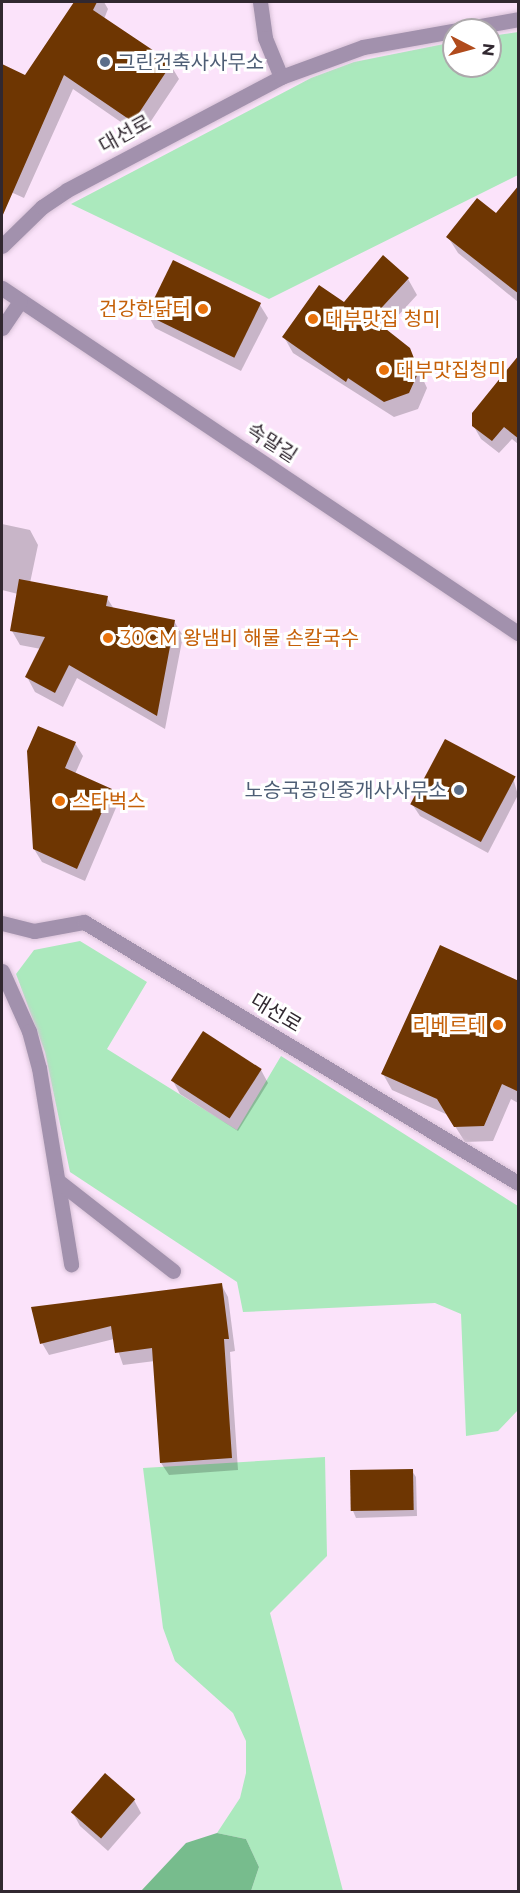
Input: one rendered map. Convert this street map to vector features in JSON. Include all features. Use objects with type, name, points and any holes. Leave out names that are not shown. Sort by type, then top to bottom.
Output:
[{"type":"street","points":[[260,2],[265,38],[281,77]]},
{"type":"street","name":"대선로","points":[[2,246],[42,207],[67,190],[281,77],[363,47],[519,19]]},
{"type":"street","name":"속말길","points":[[2,288],[519,633]]},
{"type":"street","points":[[2,328],[20,301]]},
{"type":"street","name":"대선로","points":[[2,923],[34,931],[84,922],[519,1183]]},
{"type":"street","points":[[2,970],[29,1031],[39,1068],[71,1264]]},
{"type":"street","points":[[58,1181],[173,1271]]},
{"type":"green space","points":[[518,32],[518,175],[269,299],[71,204],[311,78],[354,62],[442,44],[442,78],[502,78],[502,34]]},
{"type":"green space","points":[[80,941],[147,982],[107,1049],[237,1130],[281,1056],[518,1206],[518,1410],[498,1431],[466,1436],[461,1314],[435,1303],[243,1312],[237,1282],[70,1172],[45,1052],[16,974],[34,950]]},
{"type":"green space","points":[[325,1457],[327,1556],[270,1613],[343,1891],[251,1891],[259,1867],[246,1839],[217,1833],[240,1798],[246,1773],[246,1741],[233,1713],[175,1661],[163,1628],[143,1468]]},
{"type":"green space","points":[[217,1833],[246,1839],[259,1867],[251,1891],[141,1891],[186,1843]]},
{"type":"building","points":[[74,2],[97,2],[93,10],[172,63],[133,122],[64,75],[2,217],[2,64],[25,75]]},
{"type":"building","points":[[519,185],[519,294],[446,237],[477,198],[496,213]]},
{"type":"building","points":[[383,255],[409,278],[372,318],[410,348],[419,371],[409,393],[384,402],[348,378],[346,382],[282,337],[319,285],[344,302]]},
{"type":"building","points":[[173,260],[261,303],[234,358],[146,315]]},
{"type":"building","points":[[519,355],[519,439],[504,427],[492,441],[472,426],[472,413]]},
{"type":"building","points":[[19,579],[108,596],[106,606],[175,620],[157,716],[69,665],[55,693],[25,677],[45,637],[10,631]]},
{"type":"building","points":[[38,726],[76,742],[65,768],[112,789],[77,869],[33,849],[27,751]]},
{"type":"building","points":[[445,739],[516,777],[481,842],[410,804]]},
{"type":"building","points":[[440,945],[519,981],[519,1092],[502,1084],[484,1126],[454,1127],[437,1099],[381,1074]]},
{"type":"building","points":[[203,1031],[262,1069],[230,1119],[171,1080]]},
{"type":"building","points":[[222,1283],[229,1339],[224,1339],[232,1458],[160,1463],[152,1348],[115,1353],[111,1326],[40,1344],[31,1307]]},
{"type":"building","points":[[413,1469],[414,1510],[351,1511],[350,1470]]},
{"type":"building","points":[[105,1773],[135,1799],[101,1838],[71,1812]]},
{"type":"place","name":"그린건축사사무소","points":[[105,62]]},
{"type":"place","name":"건강한닭터","points":[[203,309]]},
{"type":"place","name":"대부맛집 청미","points":[[313,319]]},
{"type":"place","name":"대부맛집청미","points":[[384,370]]},
{"type":"place","name":"30CM 왕냄비 해물 손칼국수","points":[[108,638]]},
{"type":"place","name":"노승국공인중개사사무소","points":[[459,790]]},
{"type":"place","name":"스타벅스","points":[[60,801]]},
{"type":"place","name":"리베르테","points":[[498,1025]]}]
